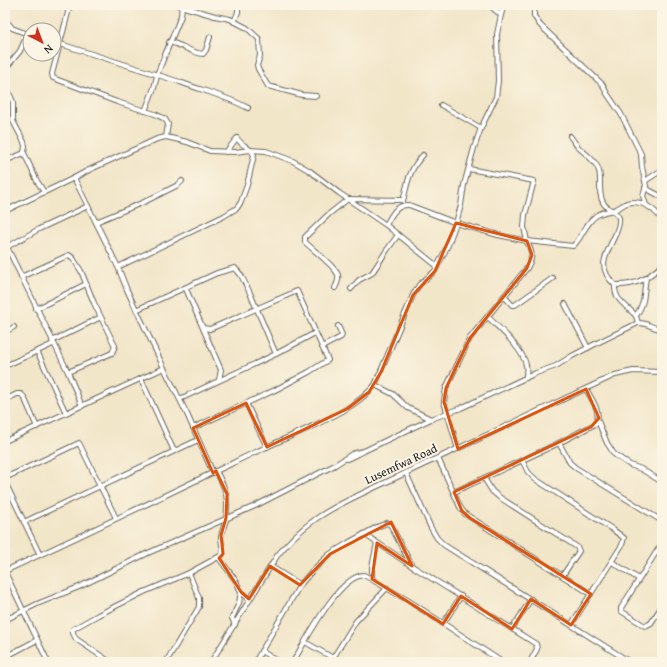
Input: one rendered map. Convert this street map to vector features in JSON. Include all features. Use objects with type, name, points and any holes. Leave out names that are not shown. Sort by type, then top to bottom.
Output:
[{"type":"street","points":[[62,34],[70,6],[64,5]]},
{"type":"street","points":[[177,5],[215,16],[226,17],[247,28],[259,39],[260,56],[257,65],[268,86],[302,95],[316,96]]},
{"type":"street","points":[[234,22],[238,12],[238,5]]},
{"type":"street","points":[[488,5],[500,15]]},
{"type":"street","points":[[48,662],[7,580],[5,572],[347,409],[357,403],[375,385],[413,295],[419,285],[435,271],[448,245],[456,223],[474,148],[481,128],[496,97],[498,81],[497,34],[500,15],[504,5]]},
{"type":"street","points":[[534,5],[534,16],[540,25],[603,85],[621,114],[642,154],[642,167],[645,181],[643,196],[646,205]]},
{"type":"street","points":[[145,111],[154,88],[157,75],[181,16],[182,6]]},
{"type":"street","points":[[5,23],[22,32]]},
{"type":"street","points":[[170,42],[180,44],[201,54],[205,52],[210,37]]},
{"type":"street","points":[[62,45],[219,95],[248,108]]},
{"type":"street","points":[[5,69],[22,47]]},
{"type":"street","points":[[55,62],[52,74],[54,79],[155,114],[165,119],[168,126],[166,137]]},
{"type":"street","points":[[5,83],[13,102],[13,121],[24,142],[24,153],[37,181],[44,192]]},
{"type":"street","points":[[440,105],[481,128]]},
{"type":"street","points":[[570,136],[598,169],[601,198],[604,204],[616,213],[619,219],[619,227],[603,263],[604,272],[615,285],[617,297],[622,304],[631,310],[636,316],[638,323]]},
{"type":"street","points":[[5,211],[89,170],[157,139],[166,137],[187,142],[210,151],[266,151],[293,161],[310,170],[348,200],[386,225],[437,266]]},
{"type":"street","points":[[118,267],[224,216],[237,208],[247,185],[254,155],[250,150],[241,144],[237,138],[226,152]]},
{"type":"street","points":[[5,161],[24,153]]},
{"type":"street","points":[[402,205],[410,172],[423,155]]},
{"type":"street","points":[[458,449],[444,402],[446,388],[470,338],[504,296],[520,279],[532,260],[532,254],[524,228],[525,215],[534,181],[469,169]]},
{"type":"street","points":[[645,181],[662,170]]},
{"type":"street","points":[[74,178],[118,267],[126,290],[180,399],[198,440],[226,489],[226,518],[221,535],[223,551],[219,558],[189,573],[144,592],[75,627],[73,631],[76,638],[107,661]]},
{"type":"street","points":[[96,222],[144,202],[178,185],[182,181]]},
{"type":"street","points":[[645,188],[662,197]]},
{"type":"street","points":[[335,288],[338,275],[334,269],[305,242],[305,237],[333,210],[348,200],[403,200]]},
{"type":"street","points":[[386,225],[394,211],[402,205],[408,205],[456,223],[498,235],[527,241],[573,246],[578,241],[588,223],[601,212],[611,210],[628,203],[633,202],[646,205],[656,212],[662,220]]},
{"type":"street","points":[[82,406],[68,372],[6,248],[39,229],[88,206]]},
{"type":"street","points":[[351,289],[359,280],[372,273],[398,235]]},
{"type":"street","points":[[22,278],[69,254],[73,258],[114,341],[115,349],[112,353],[68,372]]},
{"type":"street","points":[[615,285],[637,283],[662,266]]},
{"type":"street","points":[[136,310],[186,289],[217,273],[235,268],[243,279],[276,354]]},
{"type":"street","points":[[504,296],[512,305],[515,305],[553,278]]},
{"type":"street","points":[[636,316],[645,297],[646,278]]},
{"type":"street","points":[[36,309],[86,284]]},
{"type":"street","points":[[186,289],[221,370],[219,380]]},
{"type":"street","points":[[193,428],[309,372],[328,359],[297,291],[210,329],[203,328]]},
{"type":"street","points":[[565,304],[588,348]]},
{"type":"street","points":[[5,366],[101,317]]},
{"type":"street","points":[[488,317],[508,337],[522,356],[526,365],[526,378]]},
{"type":"street","points":[[5,620],[37,604],[79,587],[148,553],[255,506],[352,454],[363,451],[431,419],[536,373],[556,366],[638,323],[643,323],[662,329]]},
{"type":"street","points":[[322,347],[341,337],[342,335],[338,326]]},
{"type":"street","points":[[5,332],[14,327]]},
{"type":"street","points":[[206,336],[210,329]]},
{"type":"street","points":[[180,399],[276,354],[315,333]]},
{"type":"street","points":[[37,351],[66,413]]},
{"type":"street","points":[[5,441],[164,368]]},
{"type":"street","name":"Lusemfwa Road","points":[[211,662],[235,625],[249,599],[286,544],[317,517],[335,506],[615,375],[627,372],[653,370],[662,372]]},
{"type":"street","points":[[141,379],[174,451]]},
{"type":"street","points":[[375,385],[393,394],[408,408],[431,419]]},
{"type":"street","points":[[586,389],[599,415],[598,421],[611,450],[619,459],[641,469],[662,482]]},
{"type":"street","points":[[5,400],[17,394],[21,394],[24,397],[37,427]]},
{"type":"street","points":[[246,403],[267,447]]},
{"type":"street","points":[[454,492],[559,443],[591,427],[598,421]]},
{"type":"street","points":[[24,522],[198,440]]},
{"type":"street","points":[[5,478],[80,443],[116,518]]},
{"type":"street","points":[[559,443],[570,463],[576,468],[662,521]]},
{"type":"street","points":[[438,458],[462,511],[470,518],[591,594]]},
{"type":"street","points":[[522,460],[528,472],[534,479],[612,529],[623,537],[624,540],[612,562],[571,625]]},
{"type":"street","points":[[406,473],[431,528],[438,538],[453,551],[630,662]]},
{"type":"street","points":[[484,478],[492,491],[499,497],[577,547],[579,552],[563,575]]},
{"type":"street","points":[[5,482],[40,555]]},
{"type":"street","points":[[255,662],[300,585],[330,554],[364,534],[387,523],[390,524],[412,566]]},
{"type":"street","points":[[364,534],[537,646],[537,649],[530,662]]},
{"type":"street","points":[[372,579],[372,568],[377,543]]},
{"type":"street","points":[[662,543],[621,608],[621,611],[645,626],[651,623],[662,606]]},
{"type":"street","points":[[219,558],[236,581],[241,592],[249,599]]},
{"type":"street","points":[[612,562],[639,579]]},
{"type":"street","points":[[270,566],[300,585]]},
{"type":"street","points":[[166,662],[199,607],[199,598],[189,573]]},
{"type":"street","points":[[293,662],[333,598],[344,586],[360,575],[364,575],[372,579],[502,662]]},
{"type":"street","points":[[333,658],[356,621],[386,588]]},
{"type":"street","points":[[235,625],[232,618],[239,603],[241,592]]},
{"type":"street","points":[[443,624],[461,596]]},
{"type":"street","points":[[512,629],[530,599]]},
{"type":"street","points":[[5,657],[37,640]]},
{"type":"street","points":[[305,642],[340,662]]},
{"type":"street","points":[[261,651],[279,662]]},
{"type":"street","points":[[491,662],[494,657]]},
{"type":"highlighted area","points":[[456,223],[527,241],[532,255],[527,268],[470,338],[446,388],[444,402],[458,449],[586,389],[599,418],[591,427],[454,492],[462,511],[470,518],[591,594],[571,625],[531,599],[512,629],[461,596],[443,624],[372,579],[377,543],[412,566],[391,522],[330,554],[300,585],[270,566],[249,599],[241,592],[219,558],[223,554],[221,535],[226,518],[227,494],[216,471],[213,473],[193,428],[246,403],[267,447],[347,409],[369,392],[381,372],[413,295],[435,271]]}]
